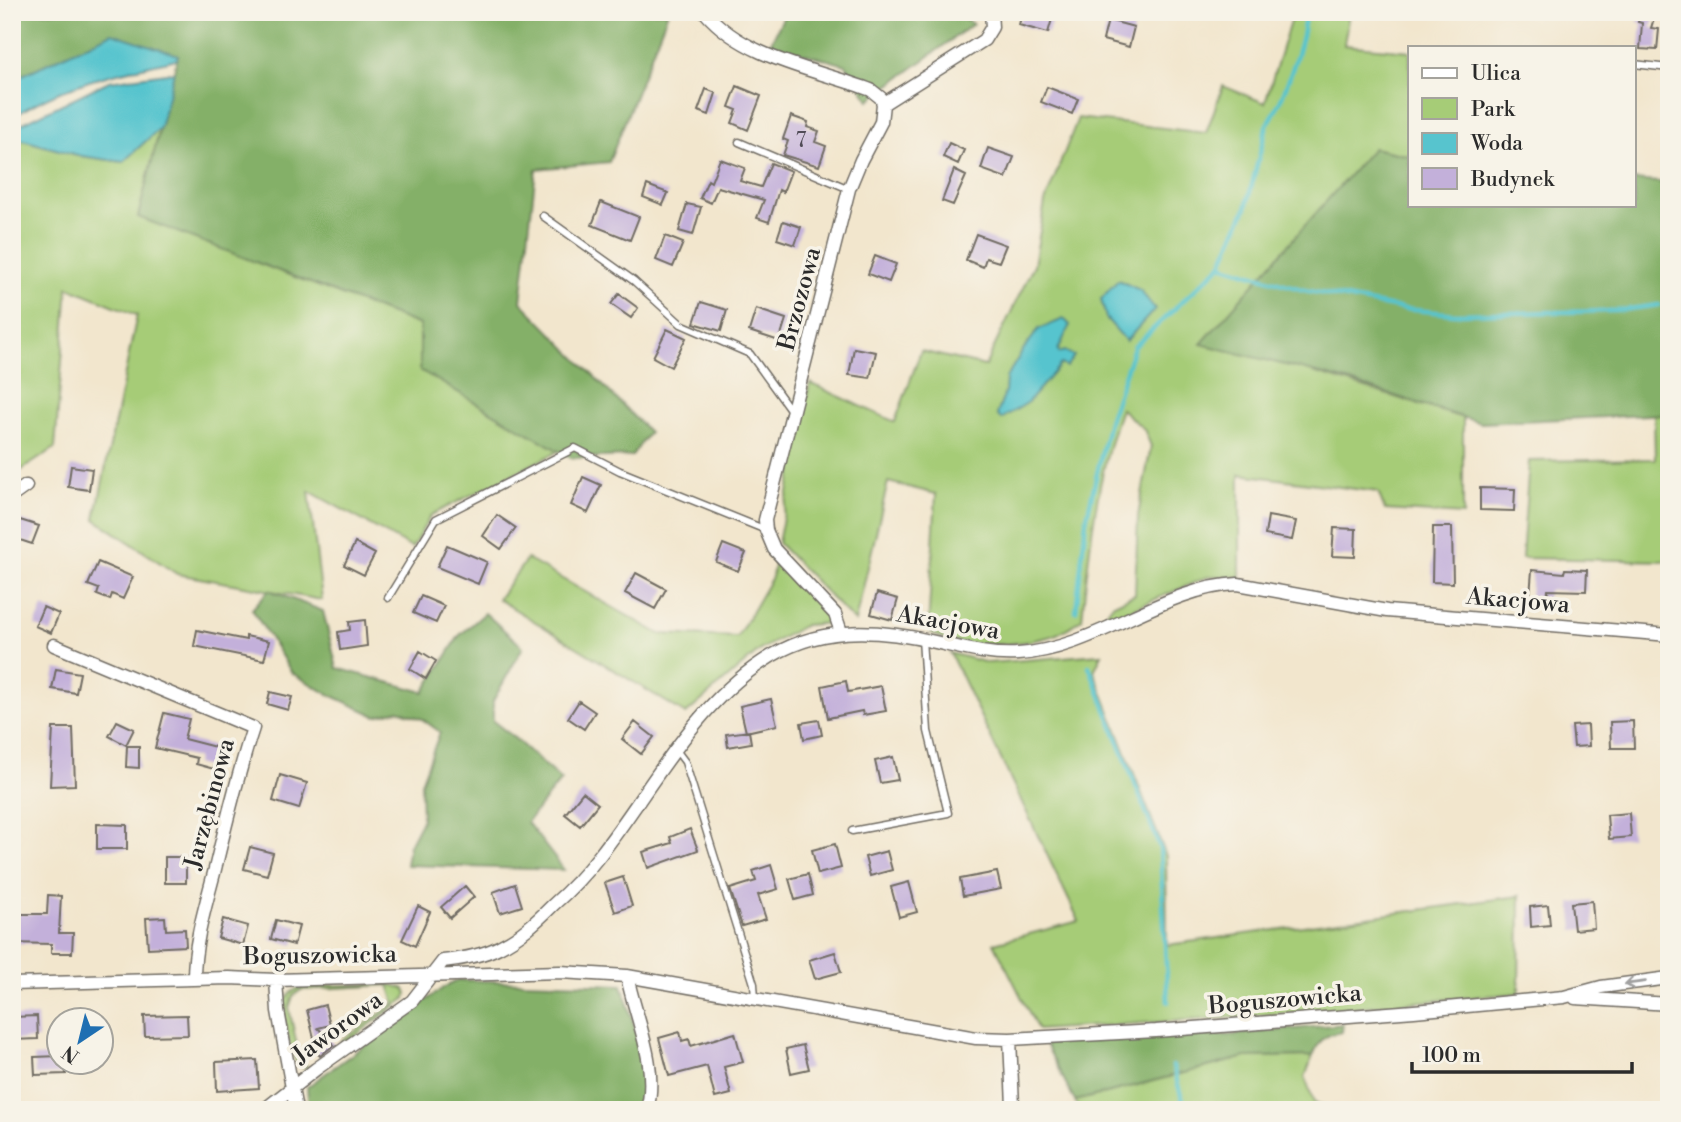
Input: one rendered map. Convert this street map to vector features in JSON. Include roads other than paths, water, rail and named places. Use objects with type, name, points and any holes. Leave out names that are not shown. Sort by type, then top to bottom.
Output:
[{"type":"street","points":[[705,12],[743,44],[870,90],[881,98],[883,104],[984,40],[992,27],[991,12]]},
{"type":"street","name":"Brzozowa","points":[[766,530],[767,508],[849,189],[860,160],[881,122],[883,104]]},
{"type":"street","points":[[12,496],[26,486]]},
{"type":"street","points":[[766,530],[769,540],[783,560],[835,614],[841,632]]},
{"type":"street","name":"Akacjowa","points":[[431,975],[443,961],[481,955],[498,948],[538,920],[601,855],[700,718],[722,695],[777,652],[841,632],[871,631],[981,652],[1016,655],[1037,652],[1096,634],[1187,595],[1222,585],[1238,584],[1387,611],[1669,635]]},
{"type":"street","name":"Jarzębinowa","points":[[54,645],[253,728],[236,782],[202,918],[194,957],[194,978]]},
{"type":"street","name":"Boguszowicka","points":[[12,984],[560,972],[627,976],[976,1038],[1010,1039],[1275,1022],[1564,997],[1669,1004]]},
{"type":"street","name":"Jaworowa","points":[[264,1110],[412,1001],[431,975]]},
{"type":"street","points":[[627,976],[650,1066],[651,1084],[647,1110]]},
{"type":"street","name":"Boguszowicka","points":[[1564,997],[1601,987],[1669,978]]},
{"type":"street","points":[[276,980],[278,1011],[296,1110]]},
{"type":"street","points":[[996,1110],[1013,1106],[1010,1039]]},
{"type":"lane","points":[[1636,64],[1669,68]]},
{"type":"lane","points":[[739,142],[849,189]]},
{"type":"lane","points":[[543,216],[635,281],[681,324],[750,354],[793,414]]},
{"type":"lane","points":[[388,598],[436,519],[575,449],[620,471],[766,530]]},
{"type":"lane","points":[[852,831],[948,813],[928,731],[922,639]]},
{"type":"lane","points":[[676,750],[685,762],[754,984],[755,999]]},
{"type":"water","points":[[112,33],[178,55],[177,59],[71,87],[12,118],[12,80]]},
{"type":"water","points":[[174,72],[160,128],[123,162],[81,156],[12,137],[21,124],[109,81]]},
{"type":"water","points":[[1118,280],[1140,290],[1155,309],[1126,341],[1106,318],[1101,299]]},
{"type":"water","points":[[1064,319],[1070,325],[1058,350],[1059,353],[1065,351],[1074,356],[1066,367],[1061,364],[1027,403],[1001,419],[997,415],[1005,392],[1006,378],[1023,350],[1039,329]]},
{"type":"waterway","points":[[1076,611],[1086,521],[1109,421],[1134,347],[1221,265],[1246,208],[1267,125],[1292,70],[1305,12]]},
{"type":"waterway","points":[[1221,265],[1304,290],[1404,309],[1455,314],[1615,311],[1659,305]]},
{"type":"waterway","points":[[1089,666],[1160,848],[1168,1002]]},
{"type":"waterway","points":[[1173,1066],[1185,1110]]}]
